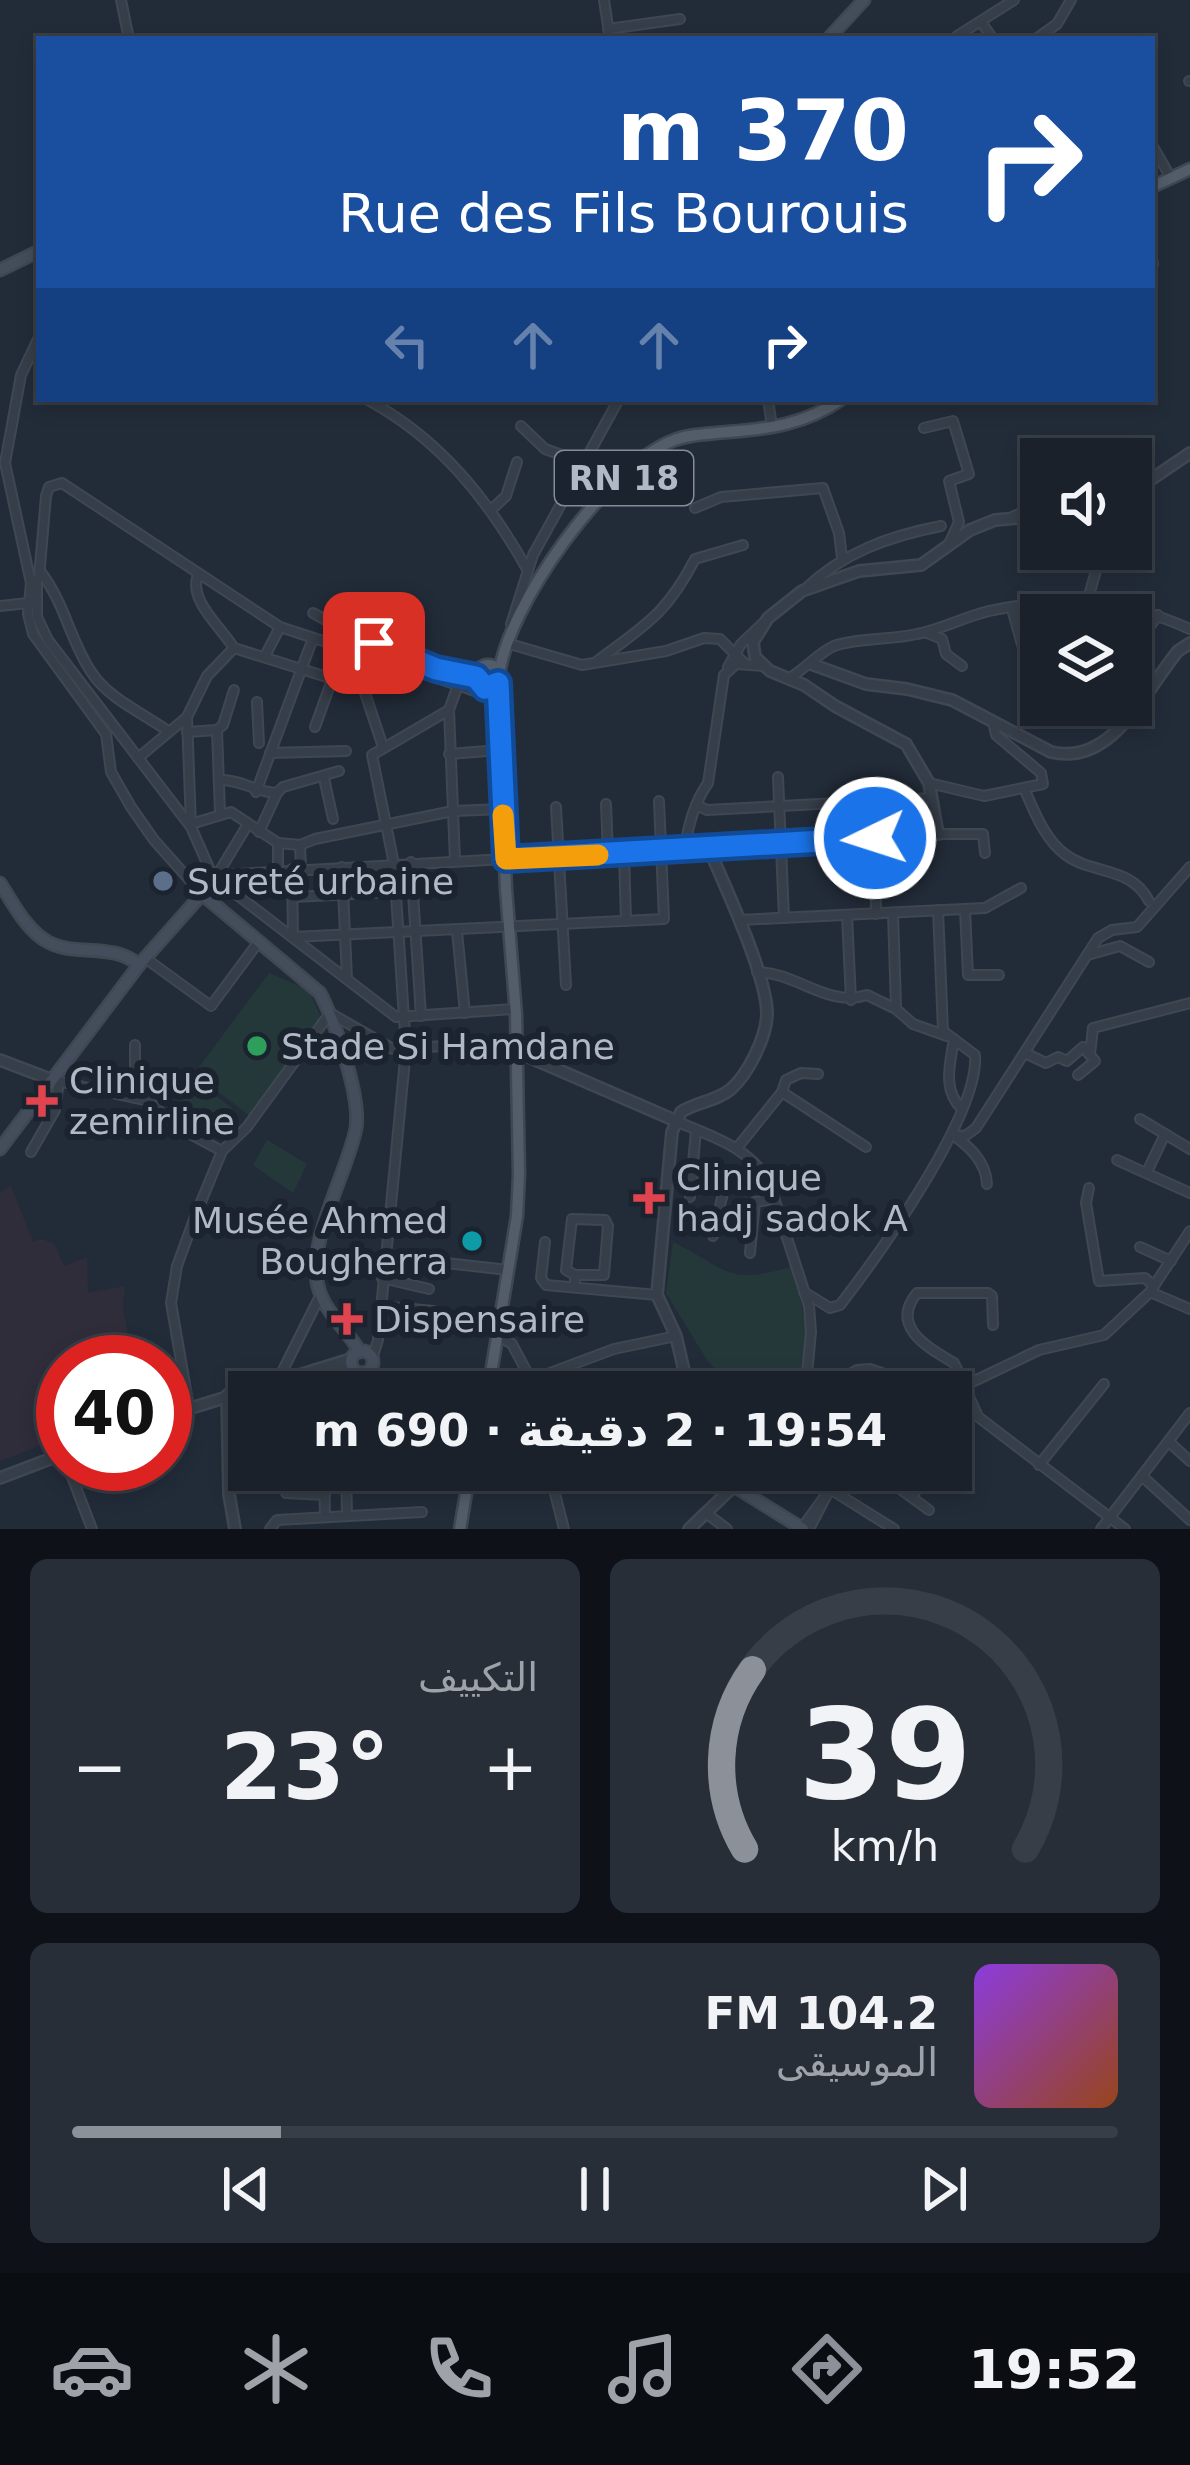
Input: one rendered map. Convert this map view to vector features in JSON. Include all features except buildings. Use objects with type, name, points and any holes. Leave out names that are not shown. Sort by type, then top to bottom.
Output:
[{"type":"main road","points":[[832,36],[864,0]]},
{"type":"main road","points":[[1155,186],[1190,169]]},
{"type":"main road","points":[[0,270],[36,252]]},
{"type":"main road","name":"RN 18","points":[[491,1371],[519,1175],[500,750],[499,679],[506,643],[532,590],[566,539],[647,456],[674,439],[800,422],[837,402]]},
{"type":"main road","points":[[479,672],[506,643]]},
{"type":"main road","points":[[493,667],[499,679],[485,688],[479,672],[493,667]]},
{"type":"main road","points":[[0,1149],[142,961],[213,879],[257,944],[320,993],[330,1013],[357,1117],[316,1274],[320,1295],[361,1362],[375,1371]]},
{"type":"main road","points":[[0,883],[27,922],[52,944],[121,953],[142,961]]},
{"type":"main road","points":[[460,1529],[466,1491]]},
{"type":"main road","points":[[745,1491],[805,1529]]},
{"type":"street","points":[[121,0],[128,36]]},
{"type":"street","points":[[604,0],[609,34],[680,20]]},
{"type":"street","points":[[957,36],[1014,0]]},
{"type":"street","points":[[1040,36],[1057,24],[1070,3],[1059,0]]},
{"type":"street","points":[[981,22],[991,36]]},
{"type":"street","points":[[1155,150],[1171,178]]},
{"type":"street","points":[[36,344],[21,376],[5,463],[34,582],[39,625],[191,825],[213,879]]},
{"type":"street","points":[[370,402],[443,453],[491,510],[527,568]]},
{"type":"street","points":[[618,402],[527,568],[506,643],[571,663],[720,639],[744,663]]},
{"type":"street","points":[[768,402],[772,428]]},
{"type":"street","points":[[924,428],[953,421],[969,474],[949,482],[959,523],[947,547]]},
{"type":"street","points":[[521,427],[545,449],[584,463]]},
{"type":"street","points":[[1152,479],[1190,453]]},
{"type":"street","points":[[491,510],[506,496],[517,462]]},
{"type":"street","points":[[499,700],[280,627],[62,483],[50,487],[40,571],[28,603],[33,634],[106,734],[111,772],[154,840],[293,938],[388,1013],[404,1017],[515,1009]]},
{"type":"street","points":[[695,508],[721,497],[823,488],[839,532],[842,558]]},
{"type":"street","points":[[802,591],[859,571],[921,565],[970,530],[1020,513]]},
{"type":"street","points":[[1007,518],[1020,518]]},
{"type":"street","points":[[685,850],[690,815],[708,783],[724,675],[736,652],[768,618],[842,558],[899,534],[941,526]]},
{"type":"street","points":[[596,662],[662,612],[695,559],[743,545]]},
{"type":"street","points":[[40,571],[64,607],[89,670],[100,684],[168,731]]},
{"type":"street","points":[[1089,594],[1096,571]]},
{"type":"street","points":[[198,575],[194,592],[234,648],[330,678],[359,675]]},
{"type":"street","points":[[0,606],[28,603]]},
{"type":"street","points":[[788,679],[838,645],[925,633],[988,611],[1020,608]]},
{"type":"street","points":[[1012,609],[1020,638]]},
{"type":"street","points":[[314,613],[436,669],[479,672]]},
{"type":"street","points":[[1152,614],[1190,629]]},
{"type":"street","points":[[1152,623],[1158,615]]},
{"type":"street","points":[[765,667],[755,657],[753,642],[768,618]]},
{"type":"street","points":[[265,656],[280,627]]},
{"type":"street","points":[[925,633],[942,638],[946,654],[962,666]]},
{"type":"street","points":[[256,792],[314,638]]},
{"type":"street","points":[[811,664],[866,684],[952,700],[1051,752],[1076,754],[1110,737],[1124,724],[1178,651],[1190,643]]},
{"type":"street","points":[[138,758],[187,718],[208,676],[234,648]]},
{"type":"street","points":[[315,727],[343,649]]},
{"type":"street","points":[[365,655],[359,675],[383,747]]},
{"type":"street","points":[[724,675],[744,663],[765,667],[906,744],[928,783],[938,834]]},
{"type":"street","points":[[455,862],[448,710],[458,685],[479,672]]},
{"type":"street","points":[[188,732],[218,730],[234,691]]},
{"type":"street","points":[[257,702],[259,743]]},
{"type":"street","points":[[314,1371],[361,1362],[378,1340],[406,1049],[394,864],[372,755],[448,710]]},
{"type":"street","points":[[187,718],[191,825]]},
{"type":"street","points":[[928,783],[984,796],[1043,784],[1044,776],[996,735],[993,722]]},
{"type":"street","points":[[218,730],[220,813]]},
{"type":"street","points":[[449,754],[500,750]]},
{"type":"street","points":[[270,753],[346,752]]},
{"type":"street","points":[[259,832],[277,793],[291,782],[339,771]]},
{"type":"street","points":[[778,777],[784,918]]},
{"type":"street","points":[[324,778],[333,819]]},
{"type":"street","points":[[220,780],[256,792],[277,793]]},
{"type":"street","points":[[1024,788],[1051,840],[1068,857],[1122,875],[1141,887],[1149,901]]},
{"type":"street","points":[[696,805],[706,810],[932,798]]},
{"type":"street","points":[[293,938],[664,919],[659,801]]},
{"type":"street","points":[[606,804],[608,854]]},
{"type":"street","points":[[556,807],[566,985]]},
{"type":"street","points":[[191,825],[232,812],[278,843],[300,845],[453,811],[503,809]]},
{"type":"street","points":[[213,879],[248,824]]},
{"type":"street","points":[[213,879],[297,869],[938,834],[983,833],[985,853]]},
{"type":"street","points":[[875,838],[876,914]]},
{"type":"street","points":[[278,843],[278,871]]},
{"type":"street","points":[[293,938],[300,845]]},
{"type":"street","points":[[684,1371],[676,1336],[657,1294],[674,1120],[691,1105],[729,1090],[761,1038],[767,1011],[739,920],[709,849]]},
{"type":"street","points":[[624,854],[626,921]]},
{"type":"street","points":[[411,862],[421,1016]]},
{"type":"street","points":[[342,867],[347,982]]},
{"type":"street","points":[[953,1135],[965,1136],[976,1128],[1056,998],[1104,934],[1137,927],[1190,867]]},
{"type":"street","points":[[739,920],[985,908],[1021,888]]},
{"type":"street","points":[[294,897],[412,891]]},
{"type":"street","points":[[964,909],[968,975],[999,975]]},
{"type":"street","points":[[805,1292],[830,1309],[840,1305],[953,1135],[975,1076],[975,1055],[944,1031],[938,910]]},
{"type":"street","points":[[893,913],[896,1009]]},
{"type":"street","points":[[848,915],[851,1000]]},
{"type":"street","points":[[458,930],[465,1013]]},
{"type":"street","points":[[142,961],[211,1006],[257,944]]},
{"type":"street","points":[[1089,954],[1120,946],[1150,962]]},
{"type":"street","points":[[756,972],[851,1000],[867,995],[896,1009],[913,1024],[953,1039]]},
{"type":"street","points":[[1090,1054],[1093,1028],[1190,1004]]},
{"type":"street","points":[[175,1335],[173,1285],[222,1151],[247,1127],[330,1013],[393,1049],[515,1046],[737,1148],[759,1165],[805,1292],[811,1321],[807,1371]]},
{"type":"street","points":[[953,1039],[948,1083],[953,1101],[962,1109]]},
{"type":"street","points":[[134,1099],[135,1046]]},
{"type":"street","points":[[1025,1053],[1046,1063],[1058,1057],[1067,1060],[1083,1047],[1095,1061],[1078,1075]]},
{"type":"street","points":[[0,1060],[55,1080],[149,1101],[175,1126],[222,1151]]},
{"type":"street","points":[[737,1148],[792,1075],[818,1074]]},
{"type":"street","points":[[31,1152],[55,1110],[55,1080]]},
{"type":"street","points":[[782,1092],[866,1147]]},
{"type":"street","points":[[1140,1119],[1190,1149]]},
{"type":"street","points":[[690,1197],[696,1130]]},
{"type":"street","points":[[1148,1172],[1165,1134]]},
{"type":"street","points":[[953,1135],[967,1144],[985,1169],[987,1184]]},
{"type":"street","points":[[1117,1160],[1190,1193]]},
{"type":"street","points":[[692,1173],[756,1178]]},
{"type":"street","points":[[713,1236],[727,1176]]},
{"type":"street","points":[[1089,1189],[1086,1203],[1099,1281],[1145,1278],[1152,1289],[1190,1310]]},
{"type":"street","points":[[750,1252],[755,1202],[775,1199]]},
{"type":"street","points":[[545,1242],[542,1282],[575,1281],[604,1275],[605,1220],[572,1219],[566,1270],[575,1281],[657,1294]]},
{"type":"street","points":[[972,1383],[1039,1350],[1104,1335],[1152,1289],[1190,1231]]},
{"type":"street","points":[[1140,1247],[1172,1261]]},
{"type":"street","points":[[385,1256],[508,1270]]},
{"type":"street","points":[[382,1278],[429,1289]]},
{"type":"street","points":[[958,1371],[954,1363],[928,1351],[909,1326],[909,1302],[916,1293],[988,1293],[992,1325]]},
{"type":"street","points":[[282,1371],[320,1295]]},
{"type":"street","points":[[379,1306],[434,1311]]},
{"type":"street","points":[[497,1335],[512,1344],[531,1380],[614,1349],[676,1336]]},
{"type":"street","points":[[1039,1465],[1104,1384]]},
{"type":"street","points":[[192,1406],[227,1395],[234,1529]]},
{"type":"street","points":[[972,1403],[977,1414]]},
{"type":"street","points":[[972,1411],[1125,1529]]},
{"type":"street","points":[[1101,1529],[1190,1413]]},
{"type":"street","points":[[1168,1442],[1190,1461]]},
{"type":"street","points":[[0,1478],[36,1464]]},
{"type":"street","points":[[1142,1476],[1190,1520]]},
{"type":"street","points":[[77,1491],[92,1529]]},
{"type":"street","points":[[286,1491],[325,1495]]},
{"type":"street","points":[[325,1491],[325,1515]]},
{"type":"street","points":[[346,1491],[347,1514]]},
{"type":"street","points":[[554,1491],[564,1529]]},
{"type":"street","points":[[689,1529],[729,1491]]},
{"type":"street","points":[[805,1529],[829,1491]]},
{"type":"street","points":[[832,1491],[894,1529]]},
{"type":"street","points":[[904,1491],[929,1510]]},
{"type":"street","points":[[912,1497],[916,1491]]},
{"type":"street","points":[[270,1529],[277,1520],[422,1512]]},
{"type":"street","points":[[706,1513],[727,1529]]},
{"type":"shaded area","points":[[11,1186],[33,1242],[54,1243],[64,1266],[87,1257],[88,1293],[125,1286],[123,1310],[128,1335],[36,1335],[36,1447],[0,1461],[0,1193]]},
{"type":"green space","name":"Stade Si Hamdane","points":[[269,973],[309,990],[321,1018],[249,1115],[194,1074]]},
{"type":"green space","points":[[195,1081],[232,1108],[214,1132],[178,1106]]},
{"type":"green space","points":[[267,1140],[307,1164],[293,1193],[253,1165]]},
{"type":"green space","points":[[673,1242],[739,1275],[791,1267],[806,1331],[801,1371],[718,1371],[666,1293]]},
{"type":"slow traffic","points":[[503,815],[506,859],[598,855]]},
{"type":"place","name":"Sureté urbaine","points":[[163,881]]},
{"type":"place","name":"Stade Si Hamdane","points":[[257,1046]]},
{"type":"place","name":"Clinique zemirline","points":[[42,1101]]},
{"type":"place","name":"Clinique hadj sadok A","points":[[649,1198]]},
{"type":"place","name":"Musée Ahmed Bougherra","points":[[472,1241]]},
{"type":"place","name":"Dispensaire","points":[[347,1319]]},
{"type":"route","points":[[374,643],[436,669],[476,677],[485,688],[498,683],[506,859],[875,838]]}]
